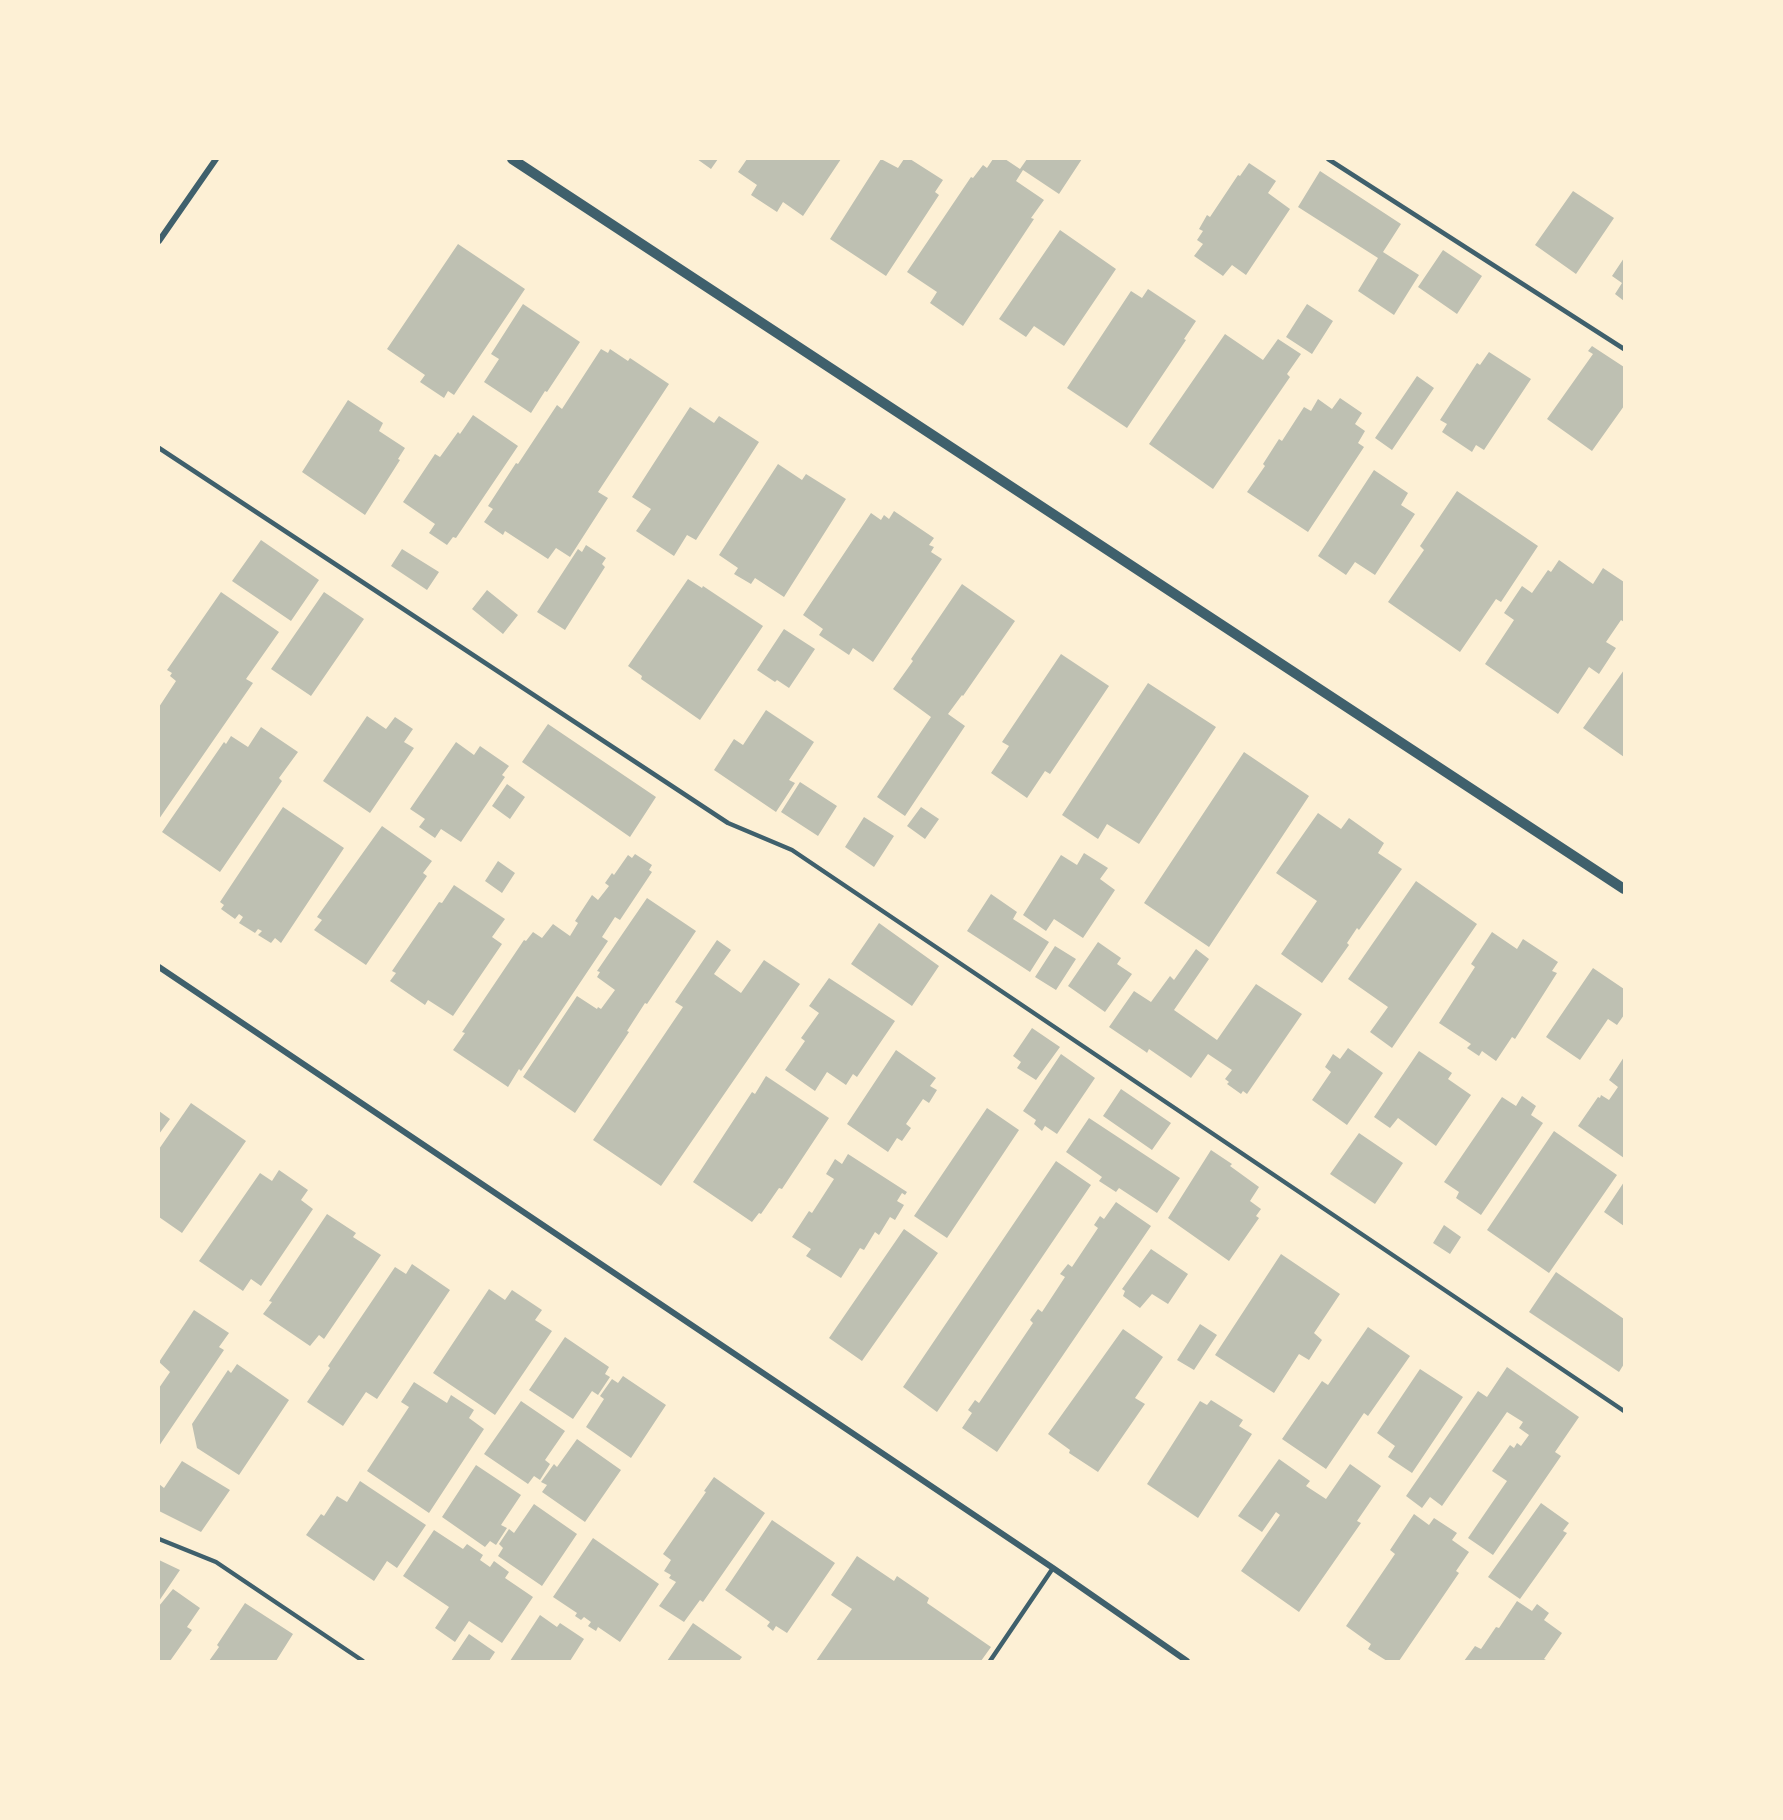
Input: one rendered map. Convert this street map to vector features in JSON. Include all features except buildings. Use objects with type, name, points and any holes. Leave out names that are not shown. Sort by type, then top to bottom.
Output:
[{"type":"street","points":[[159,241],[216,159]]},
{"type":"street","points":[[512,159],[1624,889]]},
{"type":"street","points":[[159,967],[1053,1568],[1187,1661]]},
{"type":"lane","points":[[1329,159],[1624,350]]},
{"type":"lane","points":[[159,448],[728,823],[792,850],[1624,1411]]},
{"type":"lane","points":[[159,1539],[216,1562],[363,1661]]},
{"type":"lane","points":[[990,1661],[1053,1568]]}]
